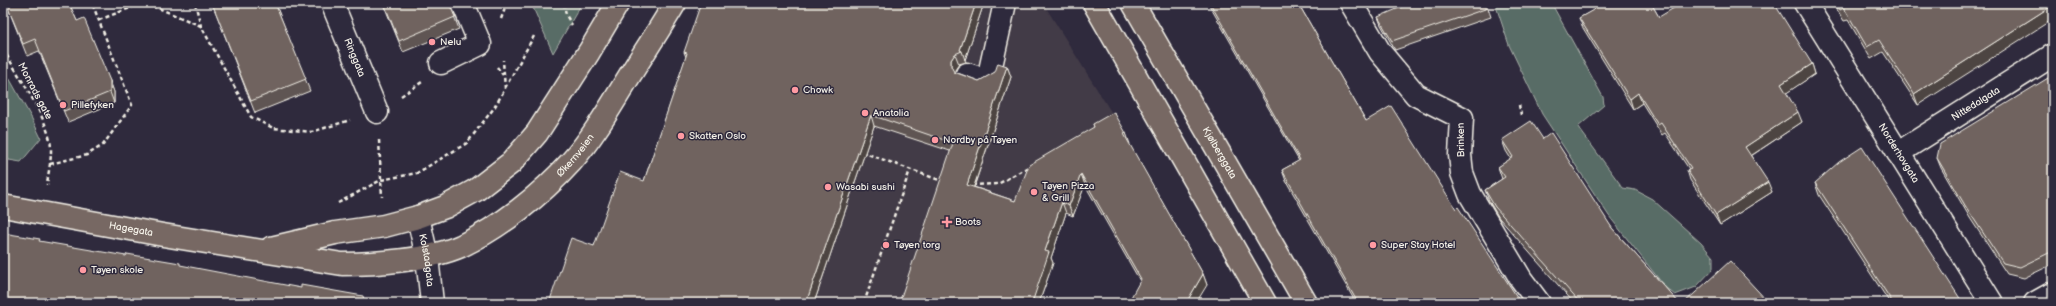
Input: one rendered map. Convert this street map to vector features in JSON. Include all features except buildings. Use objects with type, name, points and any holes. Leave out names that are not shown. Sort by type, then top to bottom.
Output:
[{"type":"main road","points":[[418,217],[445,207],[476,190],[511,163],[537,133],[589,52],[618,3]]},
{"type":"main road","name":"Økernveien","points":[[427,257],[460,246],[497,224],[535,196],[571,162],[608,111],[675,3]]},
{"type":"main road","points":[[1094,3],[1265,303]]},
{"type":"main road","name":"Kjølberggata","points":[[1133,3],[1306,303]]},
{"type":"main road","name":"Hagegata","points":[[3,206],[163,235],[342,264],[359,264],[427,257]]},
{"type":"main road","name":"Hagegata","points":[[260,250],[335,233],[384,226],[418,217]]},
{"type":"street","name":"Ringgata","points":[[332,3],[377,112]]},
{"type":"street","points":[[441,63],[480,44],[463,3]]},
{"type":"street","points":[[967,74],[982,78],[989,74],[1005,3]]},
{"type":"street","name":"Brinken","points":[[1351,3],[1380,52],[1416,95],[1462,118],[1460,155],[1462,174],[1470,194],[1521,279],[1539,303]]},
{"type":"street","name":"Norderhovgata","points":[[1805,3],[1992,303]]},
{"type":"street","name":"Nittedalgata","points":[[1898,154],[2053,55]]},
{"type":"street","name":"Kolstadgata","points":[[418,217],[427,257],[432,303]]},
{"type":"street","points":[[2034,303],[2053,293]]},
{"type":"path","points":[[50,164],[87,155],[103,145],[132,105],[92,3]]},
{"type":"path","points":[[99,20],[143,3]]},
{"type":"path","points":[[146,3],[201,26]]},
{"type":"path","points":[[195,3],[201,26],[251,117],[273,128],[312,132],[377,112],[422,82],[441,63]]},
{"type":"path","points":[[497,16],[499,23],[507,3]]},
{"type":"path","points":[[564,3],[570,22],[577,30]]},
{"type":"path","points":[[334,205],[381,180],[417,173],[467,143],[494,108],[534,36]]},
{"type":"path","name":"Monrads gate","points":[[3,49],[40,114],[52,150],[44,213]]},
{"type":"path","points":[[502,54],[505,89]]},
{"type":"path","points":[[1519,105],[1521,115]]},
{"type":"path","points":[[377,112],[382,202]]},
{"type":"path","points":[[861,152],[943,182]]},
{"type":"path","points":[[970,186],[998,184],[1036,162]]},
{"type":"path","points":[[864,303],[910,170]]},
{"type":"shaded area","points":[[708,3],[1043,3],[1118,123],[1025,197],[1066,213],[1049,262],[1053,263],[1039,303],[557,303],[598,256],[648,192]]},
{"type":"green space","points":[[531,3],[582,3],[553,53]]},
{"type":"green space","points":[[1495,3],[1554,3],[1554,8],[1603,97],[1604,105],[1578,127],[1623,188],[1635,190],[1652,199],[1701,243],[1713,257],[1713,269],[1696,287],[1675,295],[1666,288],[1609,216],[1542,114],[1509,45]]},
{"type":"green space","points":[[3,67],[41,138],[21,162],[3,159]]},
{"type":"place","name":"Nelu","points":[[432,42]]},
{"type":"place","name":"Chowk","points":[[795,90]]},
{"type":"place","name":"Pillefyken","points":[[63,105]]},
{"type":"place","name":"Anatolia","points":[[865,113]]},
{"type":"place","name":"Skatten Oslo","points":[[681,136]]},
{"type":"place","name":"Nordby på Tøyen","points":[[935,140]]},
{"type":"place","name":"Wasabi sushi","points":[[828,187]]},
{"type":"place","name":"Tøyen Pizza & Grill","points":[[1034,192]]},
{"type":"place","name":"Boots","points":[[947,222]]},
{"type":"place","name":"Tøyen torg","points":[[886,245]]},
{"type":"place","name":"Super Stay Hotel","points":[[1373,245]]},
{"type":"place","name":"Tøyen skole","points":[[83,270]]}]
